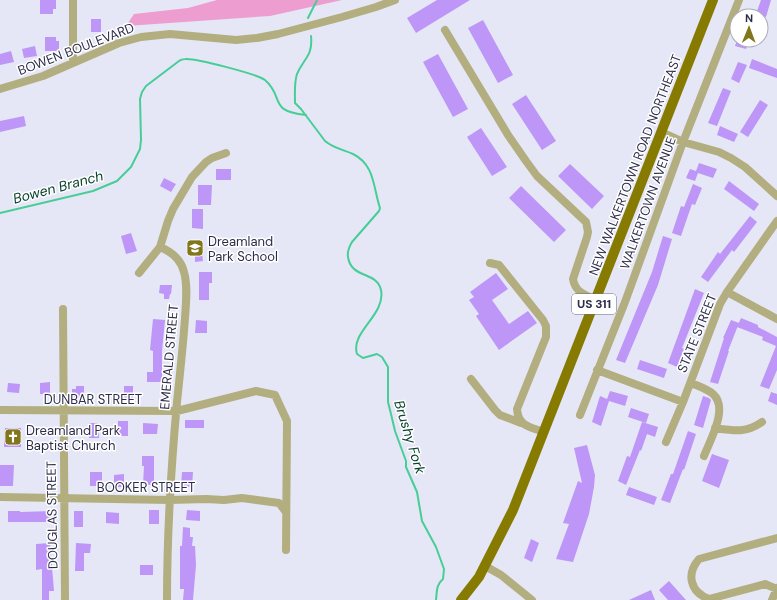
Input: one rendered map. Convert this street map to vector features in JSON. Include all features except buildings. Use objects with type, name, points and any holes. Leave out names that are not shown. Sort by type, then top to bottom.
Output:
[{"type":"main road","name":"NEW WALKERTOWN ROAD NORTHEAST","points":[[462,600],[479,577],[514,510],[713,0]]},
{"type":"street","points":[[73,0],[73,63]]},
{"type":"street","name":"BOWEN BOULEVARD","points":[[0,89],[43,76],[119,43],[141,37],[170,34],[236,40],[257,38],[342,17],[395,0]]},
{"type":"street","name":"WALKERTOWN AVENUE","points":[[580,415],[627,295],[683,142],[738,0]]},
{"type":"street","points":[[445,30],[508,135],[538,176],[586,222],[588,232],[587,237],[573,279],[574,285],[578,290],[596,300]]},
{"type":"street","points":[[661,132],[683,142],[719,152],[731,158],[745,167],[777,196]]},
{"type":"street","points":[[139,273],[160,247],[173,209],[192,176],[206,162],[226,153]]},
{"type":"street","name":"STATE STREET","points":[[666,442],[691,383],[720,304],[777,221]]},
{"type":"street","name":"EMERALD STREET","points":[[160,247],[170,251],[177,258],[182,267],[186,283],[183,341],[170,500],[167,600]]},
{"type":"street","points":[[490,263],[499,265],[543,320],[546,326],[546,337],[517,409],[517,417],[521,423]]},
{"type":"street","points":[[727,292],[777,319]]},
{"type":"street","name":"DOUGLAS STREET","points":[[63,309],[65,600]]},
{"type":"street","points":[[597,370],[683,402]]},
{"type":"street","points":[[471,379],[500,415],[544,432]]},
{"type":"street","points":[[691,383],[713,394],[719,402],[719,418],[704,456]]},
{"type":"street","name":"DUNBAR STREET","points":[[0,410],[177,410],[256,391],[275,395],[287,421],[286,512]]},
{"type":"street","points":[[715,428],[745,430],[762,422]]},
{"type":"street","name":"BOOKER STREET","points":[[0,497],[170,500],[224,500],[242,498],[279,503],[286,512]]},
{"type":"street","points":[[286,512],[286,550]]},
{"type":"street","points":[[772,600],[777,588],[765,584],[709,599],[701,596],[695,591],[692,584],[691,574],[694,565],[699,559],[777,538]]},
{"type":"street","points":[[485,566],[501,575],[532,600]]},
{"type":"shaded area","points":[[217,0],[342,0],[270,16],[126,26],[134,14],[188,8]]},
{"type":"waterway","name":"Brushy Fork","points":[[308,18],[317,0]]},
{"type":"waterway","name":"Brushy Fork","points":[[311,36],[311,48],[296,77],[295,103],[325,141],[335,147],[353,154],[366,164],[372,177],[380,208],[352,242],[348,251],[350,264],[354,269],[375,280],[379,284],[381,290],[381,299],[378,307],[358,338],[356,346],[357,354],[363,358],[377,354],[382,357],[388,367],[388,402],[395,431],[406,461],[406,467],[417,492],[422,521],[436,547],[444,569],[443,579],[437,588],[436,600]]},
{"type":"waterway","name":"Bowen Branch","points":[[0,213],[93,191],[117,181],[131,167],[140,149],[140,99],[142,92],[146,86],[182,59],[191,59],[213,64],[260,77],[271,86],[281,107],[294,113],[306,115]]},
{"type":"place","name":"Dreamland Park School","points":[[195,248]]},
{"type":"place","name":"Dreamland Park Baptist Church","points":[[13,437]]}]
